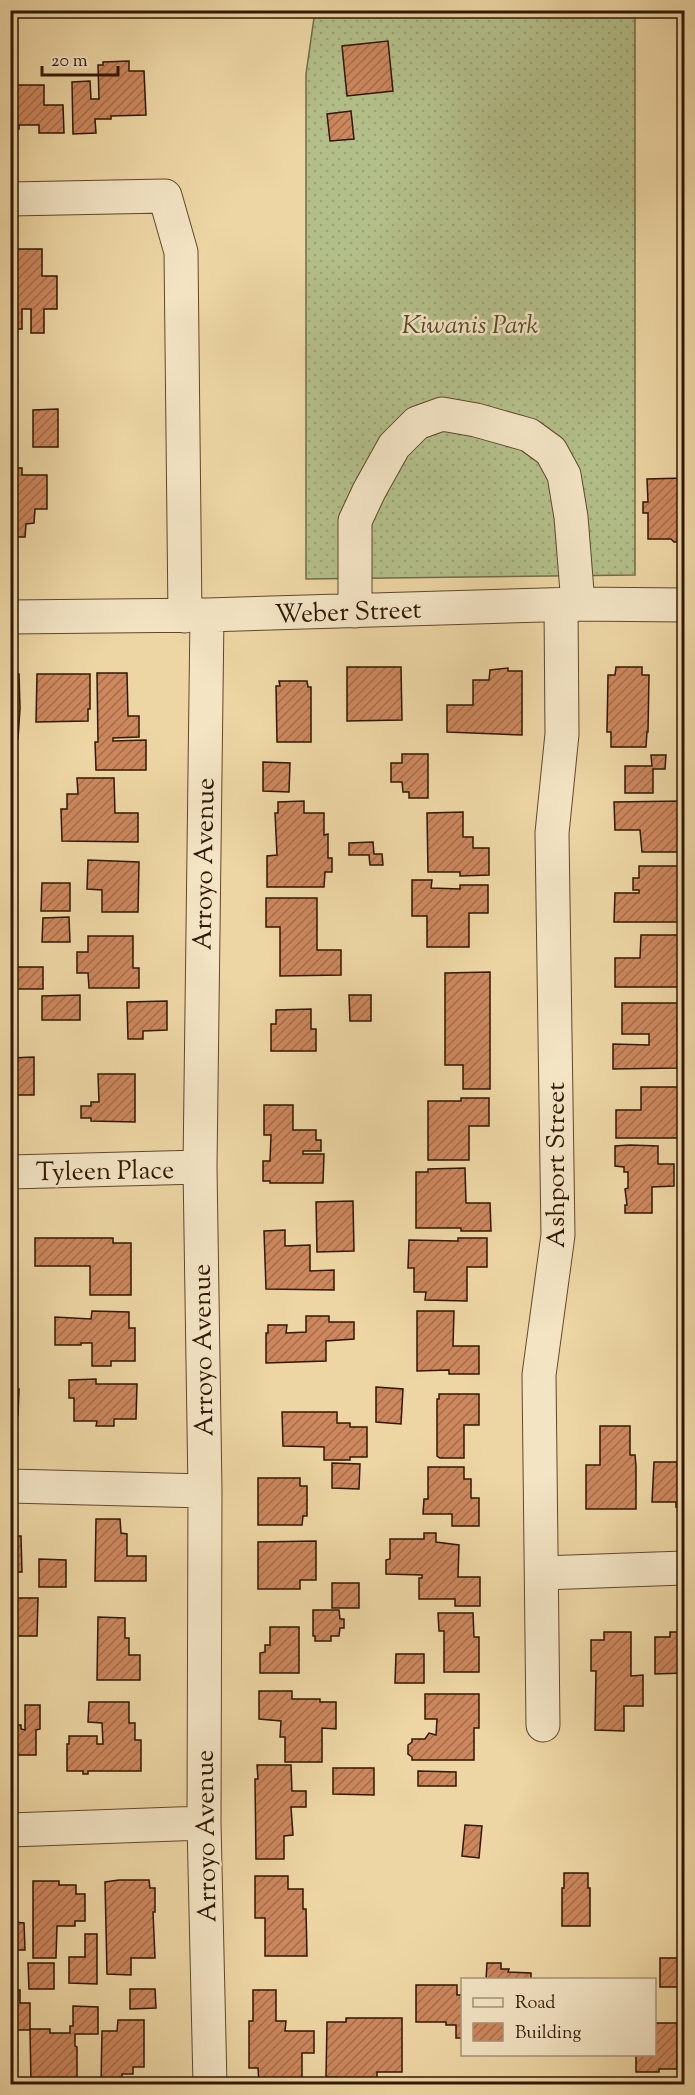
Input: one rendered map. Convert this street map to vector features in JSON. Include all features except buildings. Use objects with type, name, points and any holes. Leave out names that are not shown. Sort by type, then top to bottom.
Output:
[{"type":"street","name":"Arroyo Avenue","points":[[10,199],[165,196],[181,252],[196,616],[205,1491],[204,1823],[210,2085]]},
{"type":"street","name":"Ashport Street","points":[[356,611],[356,521],[369,491],[394,446],[417,423],[442,414],[476,420],[530,435],[551,451],[564,475],[572,517],[562,734],[552,832],[558,1235],[539,1375],[543,1725]]},
{"type":"street","name":"Weber Street","points":[[10,617],[196,616],[569,604],[684,605]]},
{"type":"street","name":"Tyleen Place","points":[[10,1172],[200,1167]]},
{"type":"street","points":[[10,1486],[205,1491]]},
{"type":"street","points":[[542,1573],[684,1568]]},
{"type":"street","points":[[10,1830],[204,1823]]},
{"type":"green space","name":"Kiwanis Park","points":[[315,11],[635,11],[635,575],[306,579],[306,74]]}]
